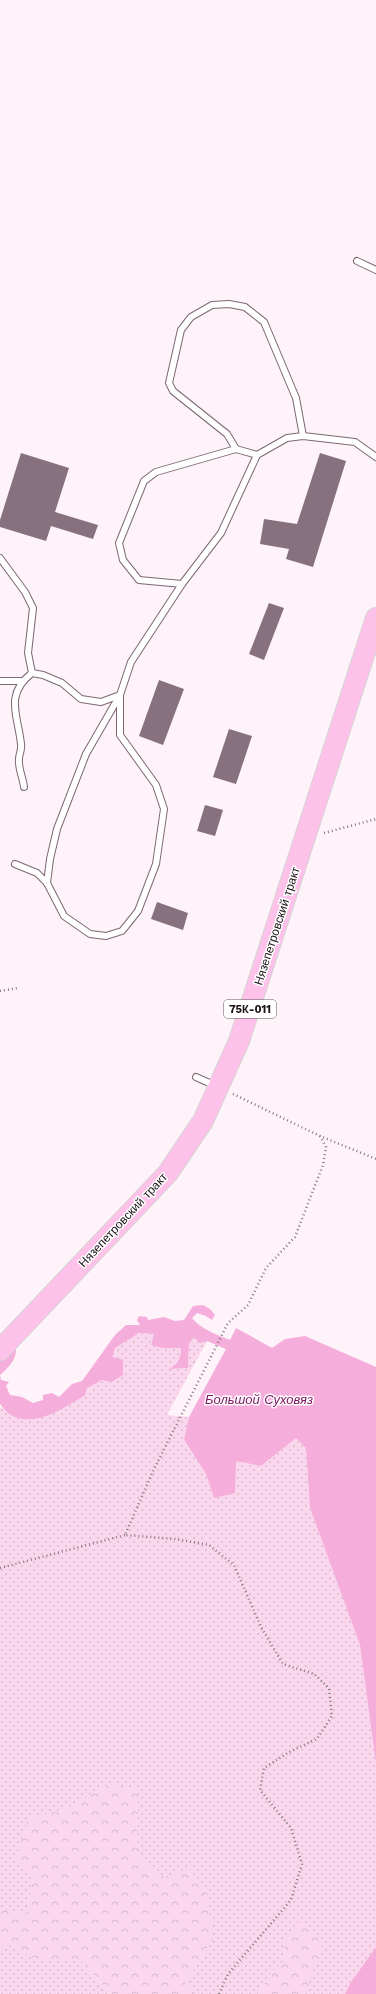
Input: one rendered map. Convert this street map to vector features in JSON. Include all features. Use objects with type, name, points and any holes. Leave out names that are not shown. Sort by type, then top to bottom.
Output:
[{"type":"main road","name":"Нязепетровский тракт","points":[[6,1344],[168,1173],[203,1121],[239,1041],[376,618]]},
{"type":"lane","points":[[357,261],[376,270]]},
{"type":"lane","points":[[236,449],[227,434],[173,391],[169,383],[181,330],[191,317],[212,305],[229,304],[245,307],[264,322],[296,398],[303,436]]},
{"type":"lane","points":[[47,883],[50,858],[57,829],[86,754],[120,695],[131,662],[182,584],[221,534],[257,455],[287,438],[303,436],[355,442],[376,457]]},
{"type":"lane","points":[[182,584],[139,580],[123,560],[120,543],[144,481],[156,472],[236,449],[257,455]]},
{"type":"lane","points":[[0,558],[25,592],[33,608],[28,653],[32,672]]},
{"type":"lane","points":[[32,672],[44,675],[62,683],[81,699],[101,702],[120,695]]},
{"type":"lane","points":[[24,787],[19,759],[22,750],[15,713],[15,696],[21,681],[32,672]]},
{"type":"lane","points":[[0,681],[21,681]]},
{"type":"lane","points":[[15,864],[36,873],[47,883],[64,916],[90,934],[106,936],[122,931],[138,911],[156,864],[164,809],[156,784],[120,735],[120,695]]},
{"type":"lane","points":[[196,1077],[219,1088]]},
{"type":"path","points":[[306,838],[376,819]]},
{"type":"path","points":[[0,991],[18,988]]},
{"type":"path","points":[[219,1088],[320,1136],[376,1160]]},
{"type":"path","points":[[125,1535],[154,1469],[228,1323],[248,1305],[266,1268],[295,1237],[323,1164],[326,1147],[320,1136]]},
{"type":"path","points":[[0,1568],[125,1535],[175,1539],[209,1545],[234,1565],[261,1627],[283,1664],[314,1674],[329,1688],[332,1716],[316,1739],[291,1751],[264,1768],[260,1790],[291,1828],[302,1864],[291,1900],[228,1974],[219,1994]]},
{"type":"green space","points":[[139,1333],[154,1334],[151,1344],[162,1348],[181,1348],[178,1360],[170,1369],[188,1368],[189,1343],[194,1337],[207,1341],[167,1415],[189,1417],[184,1441],[206,1474],[214,1498],[236,1461],[261,1466],[296,1438],[306,1448],[310,1508],[360,1645],[376,1764],[376,1947],[351,1982],[345,1994],[304,1994],[323,1943],[284,1939],[283,1962],[270,1974],[258,1994],[197,1994],[185,1984],[213,1939],[164,1877],[137,1856],[138,1790],[109,1785],[66,1809],[29,1818],[33,1877],[26,1916],[0,1908],[0,1408],[3,1407],[11,1415],[85,1395],[87,1388],[102,1380],[111,1382],[115,1348]]},
{"type":"green space","points":[[109,1785],[138,1790],[137,1856],[164,1877],[189,1868],[207,1892],[213,1939],[185,1984],[197,1994],[110,1994],[80,1959],[35,1959],[8,1944],[0,1950],[0,1908],[26,1916],[33,1877],[16,1857],[29,1818],[66,1809]]},
{"type":"green space","points":[[301,1918],[323,1943],[305,1994],[258,1994],[270,1974],[283,1962],[284,1939]]},
{"type":"green space","points":[[8,1944],[35,1959],[80,1959],[110,1994],[0,1994],[0,1950]]},
{"type":"water","name":"Большой Суховяз","points":[[203,1305],[210,1309],[215,1315],[212,1320],[197,1313],[192,1318],[215,1334],[230,1340],[236,1328],[272,1348],[285,1339],[305,1336],[376,1367],[376,1764],[360,1645],[310,1508],[306,1448],[296,1438],[261,1466],[236,1461],[235,1493],[214,1498],[206,1474],[184,1440],[189,1417],[226,1349],[207,1341],[200,1343],[194,1337],[189,1343],[188,1368],[169,1369],[178,1361],[181,1348],[162,1348],[151,1345],[154,1334],[139,1333],[115,1348],[113,1357],[123,1360],[123,1375],[111,1382],[102,1380],[87,1388],[85,1395],[50,1415],[40,1418],[20,1418],[11,1415],[0,1404],[0,1375],[1,1380],[9,1382],[6,1386],[10,1395],[22,1397],[33,1403],[43,1400],[43,1395],[52,1393],[59,1397],[72,1384],[82,1381],[115,1335],[126,1325],[140,1325],[137,1320],[139,1316],[147,1317],[148,1320],[164,1317],[175,1321],[184,1320],[193,1306]]},
{"type":"water","points":[[16,1346],[14,1359],[0,1375],[0,1351]]},
{"type":"water","points":[[376,1947],[376,1994],[345,1994],[351,1982]]},
{"type":"building","points":[[21,453],[69,468],[55,512],[98,525],[93,539],[51,526],[46,541],[0,527],[0,520]]},
{"type":"building","points":[[320,453],[346,461],[313,567],[286,559],[289,549],[260,544],[264,519],[297,524]]},
{"type":"building","points":[[269,603],[284,608],[264,660],[249,654]]},
{"type":"building","points":[[159,680],[184,689],[163,745],[139,736]]},
{"type":"building","points":[[229,729],[252,736],[236,784],[213,777]]},
{"type":"building","points":[[205,805],[223,810],[215,836],[197,831]]},
{"type":"building","points":[[157,902],[188,913],[183,930],[151,919]]}]
